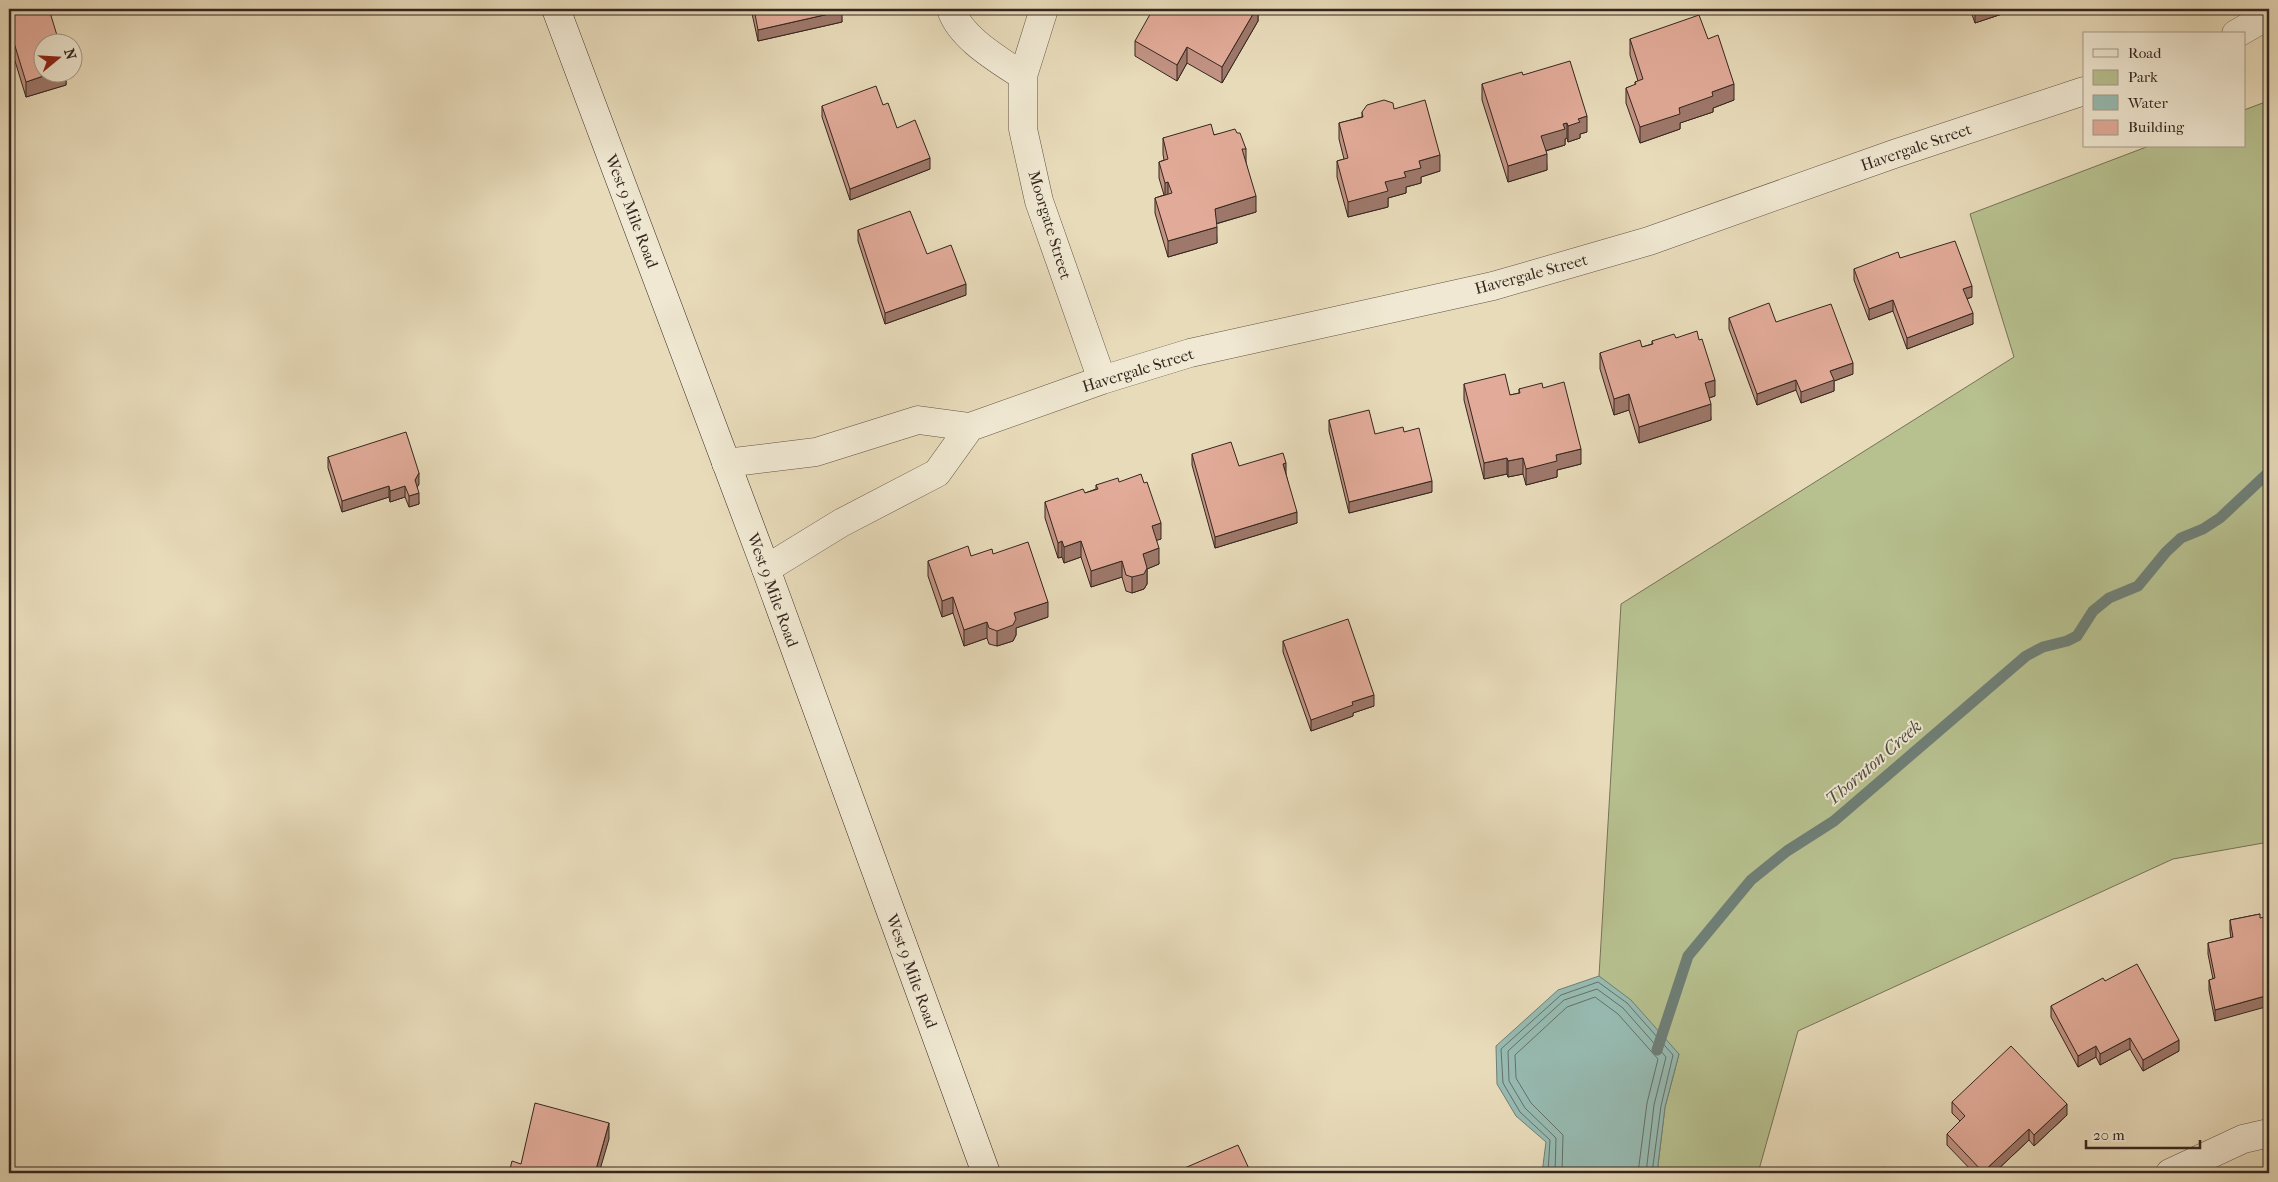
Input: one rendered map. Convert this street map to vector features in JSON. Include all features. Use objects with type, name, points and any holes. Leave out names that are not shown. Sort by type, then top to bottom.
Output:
[{"type":"street","name":"West 9 Mile Road","points":[[556,9],[766,569],[986,1173]]},
{"type":"street","points":[[951,9],[953,16],[977,45],[1023,76]]},
{"type":"street","name":"Moorgate Street","points":[[1044,9],[1023,76],[1023,130],[1039,201],[1102,380]]},
{"type":"street","points":[[2239,32],[2269,15]]},
{"type":"street","name":"Havergale Street","points":[[726,463],[816,452],[918,420],[970,427],[1102,380],[1190,353],[1493,286],[1640,244],[1884,157],[2083,91]]},
{"type":"street","points":[[766,569],[841,523],[937,474],[970,427]]},
{"type":"street","points":[[2170,1173],[2243,1138],[2269,1133]]},
{"type":"green space","points":[[2268,101],[2269,842],[2173,859],[1798,1031],[1758,1173],[1657,1173],[1665,1107],[1679,1054],[1599,976],[1621,604],[2014,357],[1970,214],[2144,148],[2246,148],[2246,109]]},
{"type":"water","points":[[1599,976],[1631,1000],[1679,1054],[1665,1107],[1657,1173],[1542,1173],[1546,1142],[1516,1116],[1497,1084],[1496,1046],[1558,990]]},
{"type":"building","points":[[9,9],[49,9],[56,32],[32,32],[32,80],[26,82],[11,33],[9,33]]},
{"type":"building","points":[[754,9],[841,9],[842,11],[758,30]]},
{"type":"building","points":[[1153,9],[1168,11],[1170,9],[1256,9],[1222,67],[1187,47],[1177,65],[1135,41]]},
{"type":"building","points":[[1699,15],[1708,39],[1718,35],[1734,84],[1712,92],[1713,96],[1679,108],[1680,114],[1640,127],[1626,88],[1643,79],[1630,39]]},
{"type":"building","points":[[1570,61],[1587,116],[1578,119],[1580,122],[1568,126],[1567,123],[1563,124],[1565,129],[1541,136],[1547,154],[1508,166],[1482,84],[1522,72],[1523,75]]},
{"type":"building","points":[[876,86],[883,105],[888,103],[897,128],[915,120],[930,158],[850,189],[822,106]]},
{"type":"building","points":[[1384,100],[1393,103],[1394,109],[1425,100],[1440,155],[1419,161],[1421,168],[1404,172],[1406,177],[1385,182],[1388,191],[1348,202],[1337,161],[1348,158],[1339,123],[1363,117],[1362,112],[1367,105]]},
{"type":"building","points":[[1211,124],[1214,135],[1235,129],[1237,133],[1240,133],[1246,149],[1242,149],[1256,196],[1215,209],[1217,227],[1168,241],[1155,198],[1172,193],[1168,182],[1165,183],[1159,162],[1168,159],[1163,138]]},
{"type":"building","points":[[910,211],[927,254],[951,245],[966,284],[885,313],[858,230]]},
{"type":"building","points":[[1955,241],[1972,286],[1963,289],[1973,313],[1907,338],[1893,300],[1869,309],[1854,269],[1898,252],[1900,258]]},
{"type":"building","points":[[1769,303],[1776,322],[1831,304],[1853,363],[1830,371],[1834,380],[1801,392],[1796,380],[1757,394],[1729,318]]},
{"type":"building","points":[[1697,331],[1699,340],[1702,339],[1715,380],[1705,383],[1711,404],[1639,427],[1629,394],[1614,399],[1600,353],[1640,340],[1642,347],[1653,344],[1652,341],[1674,334],[1676,338]]},
{"type":"building","points":[[1505,374],[1510,395],[1520,393],[1519,389],[1542,383],[1543,388],[1564,382],[1581,449],[1556,455],[1557,461],[1526,469],[1523,458],[1508,461],[1507,458],[1484,463],[1464,384]]},
{"type":"building","points":[[1369,410],[1375,434],[1403,427],[1404,432],[1419,428],[1432,481],[1349,502],[1329,420]]},
{"type":"building","points":[[406,432],[419,473],[415,480],[419,493],[409,496],[405,486],[390,491],[389,486],[342,501],[328,457]]},
{"type":"building","points":[[1231,442],[1239,466],[1283,453],[1286,463],[1283,464],[1297,512],[1215,537],[1192,454]]},
{"type":"building","points":[[1141,474],[1144,483],[1147,482],[1161,523],[1152,526],[1159,548],[1143,554],[1147,568],[1144,574],[1132,577],[1126,575],[1122,561],[1091,571],[1081,541],[1064,547],[1062,541],[1058,543],[1045,502],[1083,489],[1085,493],[1098,489],[1096,485],[1118,478],[1119,482]]},
{"type":"building","points":[[1028,542],[1048,602],[1014,613],[1016,619],[1013,625],[997,631],[989,628],[987,622],[964,630],[953,597],[942,601],[928,561],[968,546],[971,556],[992,549],[993,554]]},
{"type":"building","points":[[1348,619],[1374,695],[1352,702],[1353,705],[1311,720],[1283,641]]},
{"type":"building","points":[[2260,914],[2260,918],[2269,916],[2269,995],[2215,1010],[2209,980],[2215,978],[2208,943],[2233,937],[2230,920]]},
{"type":"building","points":[[2137,964],[2179,1040],[2143,1060],[2130,1038],[2100,1054],[2096,1046],[2078,1056],[2051,1006],[2103,978],[2105,981]]},
{"type":"building","points":[[2011,1046],[2067,1104],[2034,1135],[2029,1129],[1983,1172],[1947,1134],[1965,1116],[1952,1102]]},
{"type":"building","points":[[535,1103],[609,1123],[595,1173],[509,1173],[512,1161],[521,1164]]},
{"type":"building","points":[[1238,1145],[1251,1173],[1173,1173]]},
{"type":"building","points":[[1883,1167],[1893,1173],[1879,1173]]},
{"type":"waterway","name":"Thornton Creek","points":[[1657,1050],[1688,956],[1751,880],[1787,851],[1834,821],[2026,656],[2043,647],[2067,641],[2077,636],[2093,611],[2109,598],[2138,586],[2166,552],[2181,538],[2203,529],[2220,518],[2269,472]]}]
